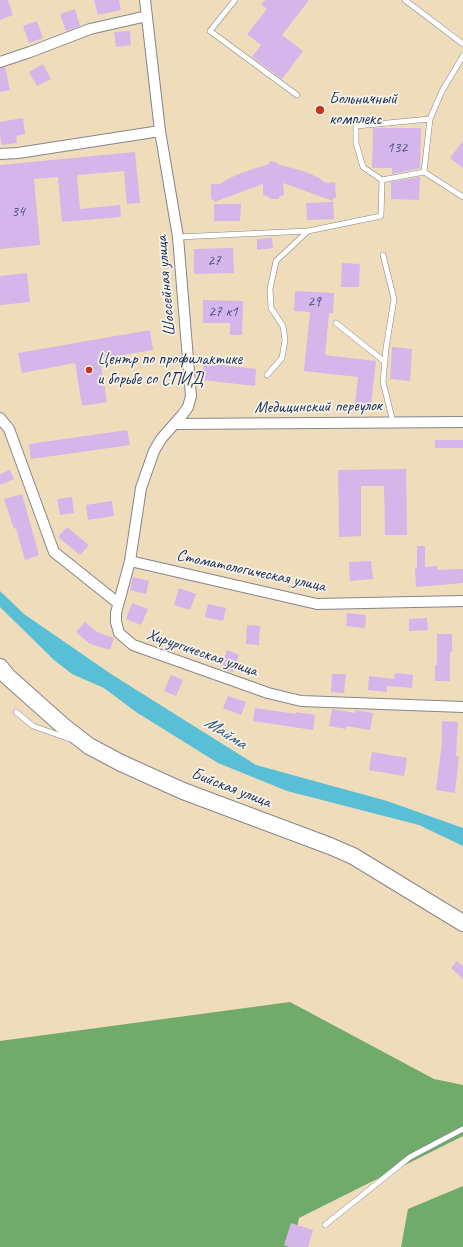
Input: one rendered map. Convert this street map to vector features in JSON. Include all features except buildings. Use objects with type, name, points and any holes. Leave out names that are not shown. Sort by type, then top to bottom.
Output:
[{"type":"main road","name":"Бийская улица","points":[[0,667],[7,676],[62,725],[90,746],[121,763],[183,791],[354,856],[463,923]]},
{"type":"street","name":"Шоссейная улица","points":[[118,603],[130,561],[141,488],[154,451],[188,407],[191,396],[178,237],[160,131],[145,0]]},
{"type":"street","points":[[0,62],[90,29],[147,16]]},
{"type":"street","points":[[0,154],[18,153],[160,131]]},
{"type":"street","points":[[0,418],[9,429],[54,552],[118,603]]},
{"type":"street","name":"Медицинский переулок","points":[[174,424],[463,422]]},
{"type":"street","name":"Стоматологическая улица","points":[[130,561],[317,604],[463,601]]},
{"type":"street","name":"Хирургическая улица","points":[[118,603],[116,613],[117,628],[119,633],[133,645],[268,693],[301,701],[463,708]]},
{"type":"lane","points":[[235,0],[210,31],[297,95]]},
{"type":"lane","points":[[405,0],[463,44]]},
{"type":"lane","points":[[424,172],[430,119],[442,91],[463,56]]},
{"type":"lane","points":[[430,119],[356,126],[356,143],[363,167],[382,180],[424,172],[463,197]]},
{"type":"lane","points":[[178,237],[308,231],[380,216],[382,180]]},
{"type":"lane","points":[[267,375],[282,358],[285,340],[283,326],[271,308],[270,289],[276,261],[308,231]]},
{"type":"lane","points":[[383,255],[394,299],[383,382],[393,422]]},
{"type":"lane","points":[[336,323],[385,362]]},
{"type":"lane","points":[[16,712],[33,726],[90,746]]},
{"type":"lane","points":[[325,1225],[410,1157],[463,1129]]},
{"type":"green space","points":[[290,1002],[434,1079],[463,1085],[463,1136],[299,1218],[293,1247],[0,1247],[0,1041]]},
{"type":"green space","points":[[463,1186],[463,1247],[401,1247],[408,1209]]},
{"type":"water","name":"Майма","points":[[0,591],[24,614],[111,674],[256,765],[387,801],[463,828],[463,846],[419,825],[287,791],[218,763],[136,712],[104,688],[72,674],[54,660],[0,607]]},
{"type":"place","name":"Больничный комплекс","points":[[320,110]]},
{"type":"place","name":"Центр по профилактике и борьбе со СПИД","points":[[89,370]]}]
